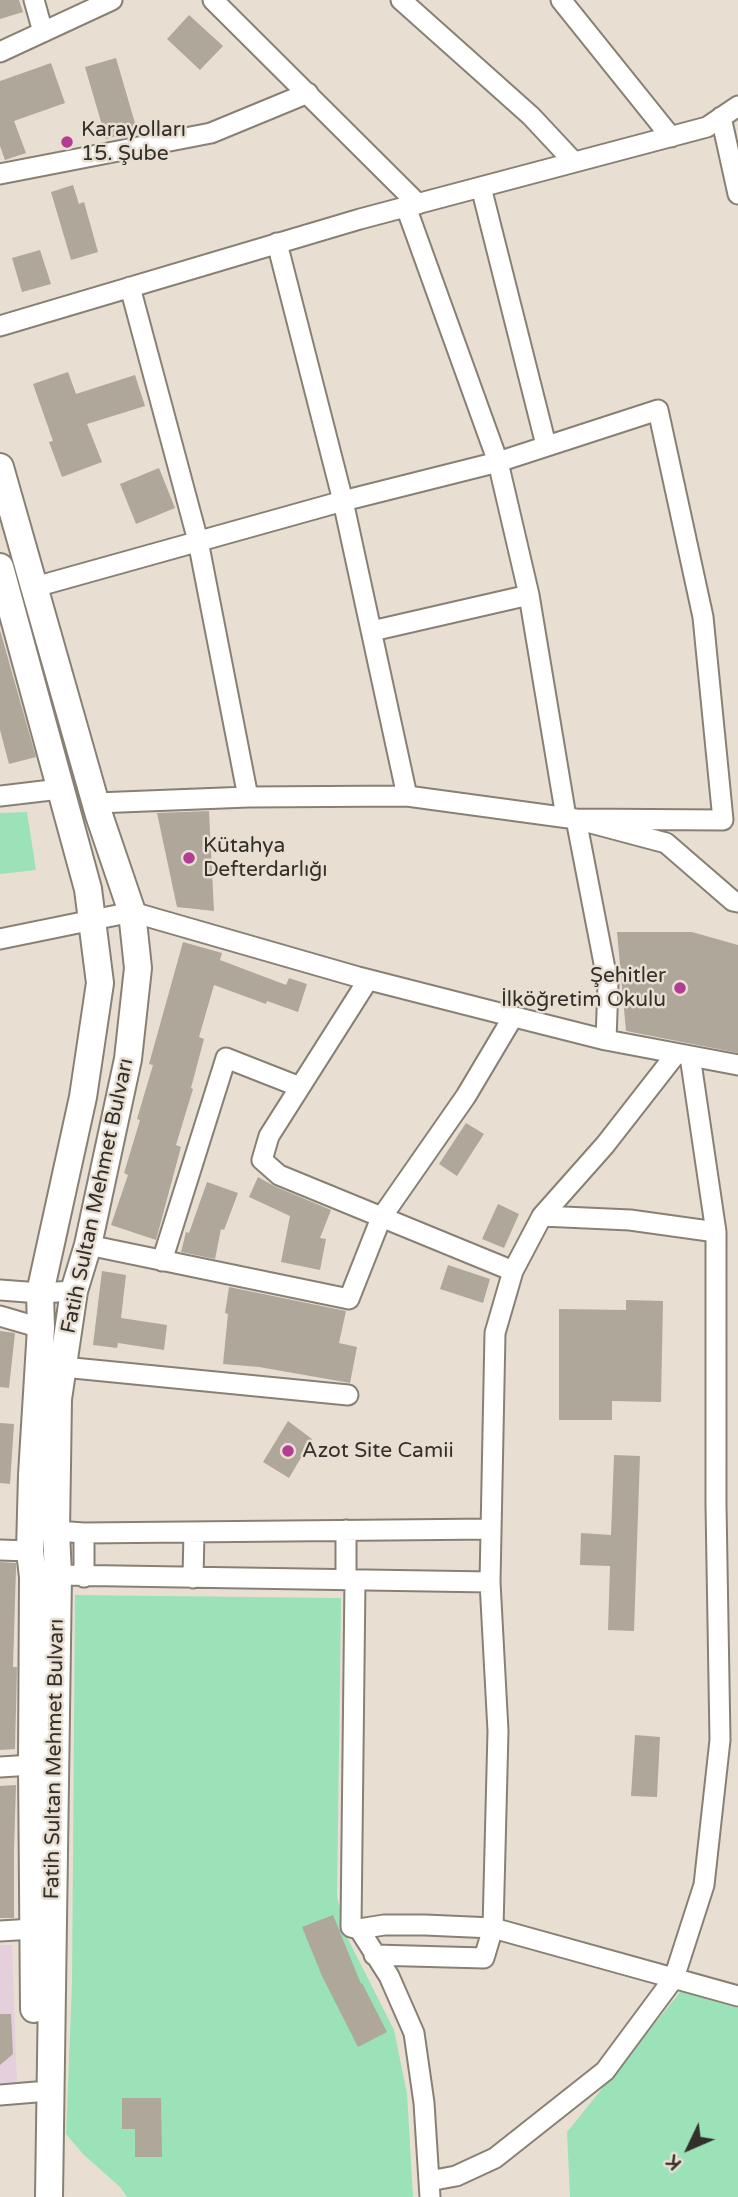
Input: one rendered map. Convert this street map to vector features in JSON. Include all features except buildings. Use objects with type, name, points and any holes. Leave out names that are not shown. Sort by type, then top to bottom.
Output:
[{"type":"main road","name":"Fatih Sultan Mehmet Bulvarı","points":[[0,467],[96,803],[132,912],[138,968],[128,1059],[88,1245],[74,1291],[58,1399],[42,1553],[32,1765],[36,2092],[34,2197]]},
{"type":"main road","name":"Fatih Sultan Mehmet Bulvarı","points":[[0,567],[4,600],[88,888],[100,984],[83,1097],[40,1293],[41,1328],[32,1475],[42,1553],[49,2197]]},
{"type":"street","points":[[34,0],[43,33]]},
{"type":"street","points":[[0,52],[112,0]]},
{"type":"street","points":[[214,0],[308,93],[412,205],[498,462],[529,595],[571,818],[608,984],[606,1040]]},
{"type":"street","points":[[401,0],[531,116],[574,162]]},
{"type":"street","points":[[561,0],[671,136]]},
{"type":"street","points":[[0,174],[211,133],[308,93]]},
{"type":"street","points":[[0,326],[412,205],[707,127],[738,107]]},
{"type":"street","points":[[721,117],[738,194]]},
{"type":"street","points":[[481,187],[545,445]]},
{"type":"street","points":[[277,243],[343,501],[407,796]]},
{"type":"street","points":[[130,287],[198,541],[248,796]]},
{"type":"street","points":[[35,587],[343,501],[498,462],[658,410],[702,617],[723,820],[571,818],[407,796],[248,796],[96,803]]},
{"type":"street","points":[[372,631],[529,595]]},
{"type":"street","points":[[0,796],[60,789]]},
{"type":"street","points":[[571,818],[666,843],[733,901],[738,902]]},
{"type":"street","points":[[0,939],[132,912],[368,980],[513,1017],[606,1040],[738,1065]]},
{"type":"street","points":[[368,980],[270,1136],[262,1160],[279,1175],[513,1271]]},
{"type":"street","points":[[88,1245],[349,1299],[381,1218],[466,1096],[513,1017]]},
{"type":"street","points":[[374,1955],[484,1958],[493,1928],[498,1731],[490,1582],[495,1333],[513,1271],[542,1216],[683,1055]]},
{"type":"street","points":[[359,1929],[389,1976],[414,2033],[424,2102],[429,2189],[495,2158],[605,2071],[674,1978],[704,1885],[720,1740],[716,1505],[716,1232],[683,1055]]},
{"type":"street","points":[[162,1261],[226,1058],[300,1087]]},
{"type":"street","points":[[542,1216],[630,1220],[716,1232]]},
{"type":"street","points":[[0,1290],[40,1293],[74,1291]]},
{"type":"street","points":[[0,1316],[41,1328]]},
{"type":"street","points":[[63,1367],[348,1395]]},
{"type":"street","points":[[42,1553],[85,1533],[491,1529]]},
{"type":"street","points":[[346,1530],[350,1580],[351,1927],[359,1929],[384,1925],[425,1925],[493,1928],[738,1996]]},
{"type":"street","points":[[193,1578],[194,1532]]},
{"type":"street","points":[[84,1577],[85,1533]]},
{"type":"street","points":[[0,1550],[42,1553],[84,1577],[490,1582]]},
{"type":"street","points":[[0,1766],[32,1765]]},
{"type":"street","points":[[0,1931],[33,1929]]},
{"type":"street","points":[[0,2095],[36,2092]]},
{"type":"shaded area","points":[[0,1945],[12,1945],[17,2083],[0,2084]]},
{"type":"green space","points":[[27,812],[36,870],[0,874],[0,813]]},
{"type":"green space","points":[[75,1595],[341,1598],[337,1897],[348,1939],[394,2030],[407,2093],[413,2197],[127,2197],[66,2134],[72,1983]]},
{"type":"green space","points":[[681,1991],[738,2008],[738,2197],[570,2197],[567,2132]]},
{"type":"place","name":"Karayolları 15. Şube","points":[[67,142]]},
{"type":"place","name":"Kütahya Defterdarlığı","points":[[189,858]]},
{"type":"place","name":"Şehitler İlköğretim Okulu","points":[[680,988]]},
{"type":"place","name":"Azot Site Camii","points":[[288,1451]]}]
